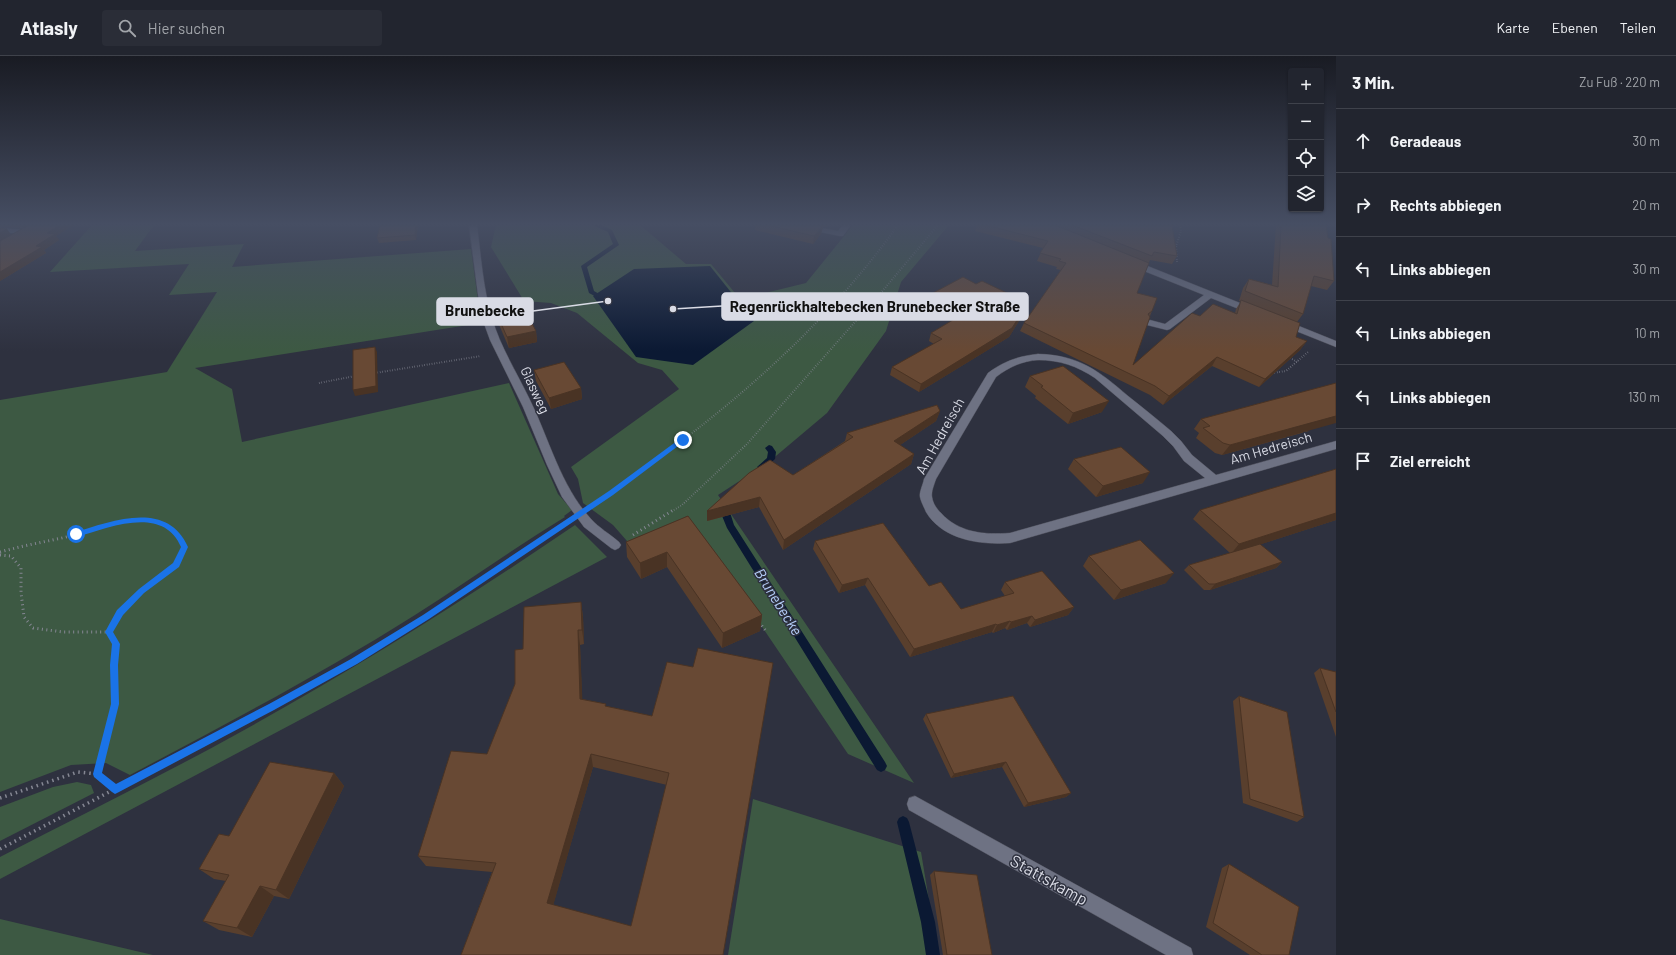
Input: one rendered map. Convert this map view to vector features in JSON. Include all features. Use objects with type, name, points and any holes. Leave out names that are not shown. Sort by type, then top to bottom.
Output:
[{"type":"street","name":"Glasweg","points":[[479,267],[487,320],[501,353],[529,408],[557,477],[570,500],[586,521],[616,546]]},
{"type":"street","points":[[1143,267],[1261,314]]},
{"type":"street","points":[[1150,323],[1167,328],[1210,294]]},
{"type":"street","points":[[1276,320],[1333,340]]},
{"type":"street","name":"Am Hedreisch","points":[[1214,480],[1188,457],[1174,440],[1099,376],[1087,368],[1073,362],[1036,356],[1010,361],[1000,367],[992,375],[930,479],[926,496],[930,508],[938,519],[963,533],[978,538],[1010,538],[1214,480],[1336,445]]},
{"type":"street","name":"Stattskamp","points":[[915,804],[1184,955]]},
{"type":"path","points":[[0,849],[177,758],[354,661],[426,617],[589,508],[683,440],[797,345],[837,303],[867,267]]},
{"type":"path","points":[[616,546],[682,505],[746,444],[903,267]]},
{"type":"path","points":[[1177,267],[1177,281]]},
{"type":"path","points":[[1272,373],[1286,371],[1298,362],[1305,354],[1333,340]]},
{"type":"path","points":[[372,373],[501,353]]},
{"type":"path","points":[[1290,358],[1298,362]]},
{"type":"path","points":[[319,383],[357,376]]},
{"type":"path","points":[[0,554],[120,522],[141,519],[161,522],[180,538],[184,547],[176,565],[142,591],[120,612],[109,632]]},
{"type":"path","points":[[0,554],[11,556],[21,568],[21,592],[24,617],[33,628],[63,632],[109,632]]},
{"type":"path","points":[[757,618],[766,631]]},
{"type":"path","points":[[98,774],[115,704],[114,665],[116,644],[109,632]]},
{"type":"path","points":[[0,798],[78,772],[98,774],[115,789]]},
{"type":"green space","points":[[55,267],[138,267],[50,272]]},
{"type":"green space","points":[[187,267],[473,267],[481,323],[195,368],[232,389],[242,442],[509,383],[558,494],[572,510],[564,516],[565,517],[434,603],[345,657],[274,698],[130,775],[106,763],[71,765],[0,792],[0,400],[167,372],[217,292],[169,295]]},
{"type":"green space","points":[[503,267],[713,267],[740,299],[806,283],[819,267],[914,267],[901,282],[886,331],[827,413],[770,461],[718,495],[914,783],[848,754],[687,516],[634,549],[613,525],[583,503],[578,479],[571,467],[679,389],[662,370],[638,363],[577,313],[551,303],[524,301]]},
{"type":"green space","points":[[575,525],[607,557],[0,879],[0,857],[178,766],[280,710],[408,634]]},
{"type":"green space","points":[[77,782],[91,785],[94,793],[0,841],[0,807],[53,787]]},
{"type":"green space","points":[[753,799],[921,852],[938,955],[728,955]]},
{"type":"green space","points":[[0,919],[153,955],[0,955]]},
{"type":"water","points":[[711,267],[754,321],[693,365],[636,357],[593,296],[634,269]]},
{"type":"building","points":[[0,267],[8,267],[0,272]]},
{"type":"building","points":[[1063,267],[1147,267],[1137,293],[1157,298],[1152,311],[1148,314],[1150,317],[1133,365],[1192,313],[1200,316],[1213,304],[1237,314],[1241,300],[1300,323],[1296,337],[1307,341],[1265,379],[1217,357],[1169,396],[1155,386],[1024,323]]},
{"type":"building","points":[[1279,267],[1333,267],[1334,281],[1314,276],[1303,314],[1245,291],[1249,279],[1278,287]]},
{"type":"building","points":[[963,277],[976,284],[982,281],[1028,303],[1012,328],[921,384],[892,367],[942,339],[931,333],[968,311],[933,293]]},
{"type":"building","points":[[522,304],[536,331],[507,337],[495,310]]},
{"type":"building","points":[[375,347],[376,386],[353,390],[353,350]]},
{"type":"building","points":[[564,362],[581,388],[549,398],[534,370]]},
{"type":"building","points":[[1063,366],[1109,401],[1073,413],[1030,376]]},
{"type":"building","points":[[1336,383],[1336,416],[1230,445],[1223,443],[1203,428],[1210,426],[1201,419]]},
{"type":"building","points":[[937,405],[940,411],[894,441],[914,454],[784,540],[760,497],[707,511],[749,473],[770,460],[793,475],[853,437],[847,433]]},
{"type":"building","points":[[1121,447],[1150,472],[1103,486],[1074,459]]},
{"type":"building","points":[[1336,469],[1336,513],[1239,544],[1200,510]]},
{"type":"building","points":[[688,516],[762,615],[723,633],[667,552],[640,563],[626,542]]},
{"type":"building","points":[[883,523],[929,586],[941,582],[961,609],[1014,593],[1005,582],[1042,571],[1074,607],[1035,620],[1032,616],[1011,622],[996,624],[914,649],[868,578],[842,585],[815,541]]},
{"type":"building","points":[[1140,540],[1174,573],[1121,590],[1089,556]]},
{"type":"building","points":[[1260,544],[1282,562],[1215,584],[1209,584],[1189,565]]},
{"type":"building","points":[[581,602],[582,630],[578,630],[580,699],[606,704],[605,706],[652,716],[667,662],[693,667],[698,648],[773,663],[723,955],[461,955],[496,863],[418,856],[451,751],[487,754],[515,684],[515,650],[523,649],[524,607]],"holes":[[[591,754],[669,773],[631,926],[547,903]]]},
{"type":"building","points":[[1320,668],[1336,672],[1336,712]]},
{"type":"building","points":[[1013,696],[1071,793],[1028,803],[1006,762],[954,774],[926,714]]},
{"type":"building","points":[[1239,696],[1287,712],[1304,817],[1250,799]]},
{"type":"building","points":[[270,762],[334,773],[276,890],[260,886],[237,928],[203,921],[229,875],[199,869],[219,834],[229,836]]},
{"type":"building","points":[[1229,864],[1299,907],[1289,955],[1262,955],[1213,923]]},
{"type":"building","points":[[934,871],[977,875],[992,955],[947,955]]},
{"type":"waterway","name":"Brunebecke","points":[[584,267],[591,292],[606,300]]},
{"type":"waterway","name":"Brunebecke","points":[[761,467],[771,459],[772,452],[769,448]]},
{"type":"waterway","name":"Brunebecke","points":[[723,506],[730,526],[881,766]]},
{"type":"waterway","name":"Brunebecke","points":[[903,822],[928,922],[933,955]]},
{"type":"place","name":"Brunebecke","points":[[608,301]]},
{"type":"place","name":"Regenrückhaltebecken Brunebecker Straße","points":[[673,309]]},
{"type":"route","points":[[76,534],[113,524],[141,519],[161,522],[180,538],[184,547],[176,565],[142,591],[120,612],[109,632],[116,644],[114,665],[115,704],[98,774],[115,789],[177,758],[272,707],[354,661],[426,617],[611,493],[683,440]]}]
